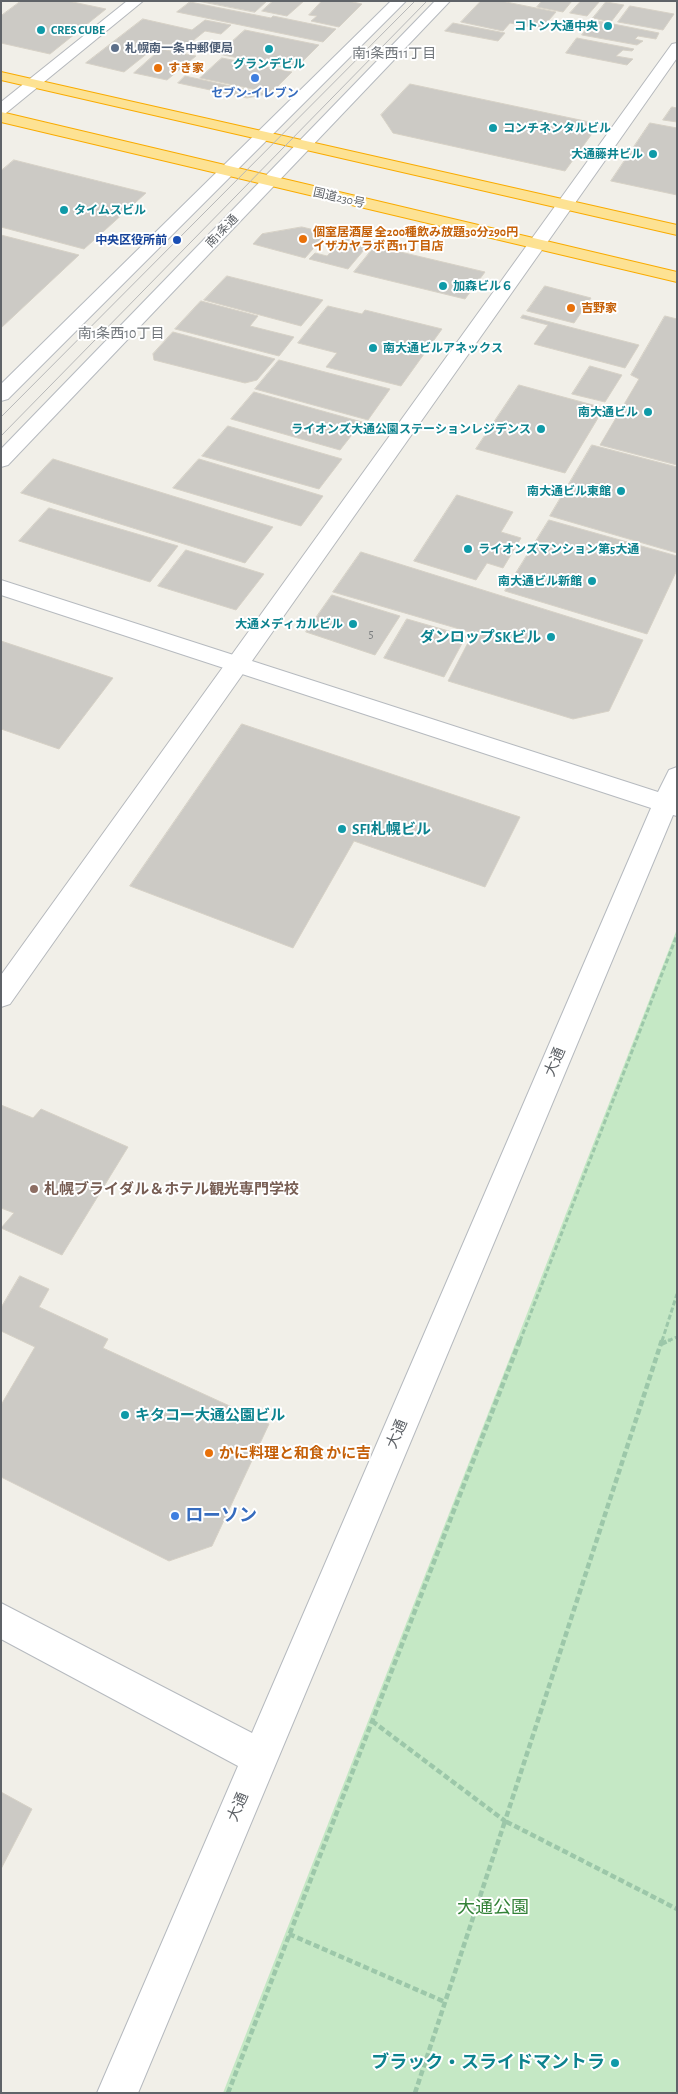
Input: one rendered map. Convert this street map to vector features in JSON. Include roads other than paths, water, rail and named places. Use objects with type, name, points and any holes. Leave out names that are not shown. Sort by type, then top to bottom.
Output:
[{"type":"highway","points":[[1,76],[677,230]]},
{"type":"highway","name":"国道230号","points":[[1,117],[677,277]]},
{"type":"street","points":[[1,110],[136,1]]},
{"type":"street","points":[[1,395],[264,137],[399,1]]},
{"type":"street","name":"南1条通","points":[[1,461],[442,1]]},
{"type":"street","points":[[1,996],[677,47]]},
{"type":"street","points":[[1,587],[236,664],[673,796]]},
{"type":"street","name":"大通","points":[[117,2093],[259,1757],[673,796]]},
{"type":"street","points":[[1,1620],[259,1757]]},
{"type":"tram line","points":[[1,417],[415,1]]},
{"type":"tram line","points":[[1,436],[427,1]]},
{"type":"place","name":"コトン大通中央","points":[[608,26]]},
{"type":"place","name":"CRES CUBE","points":[[41,30]]},
{"type":"place","name":"札幌南一条中郵便局","points":[[115,48]]},
{"type":"place","name":"グランデビル","points":[[269,49]]},
{"type":"place","name":"すき家","points":[[158,68]]},
{"type":"place","name":"セブン-イレブン","points":[[255,78]]},
{"type":"place","name":"コンチネンタルビル","points":[[493,128]]},
{"type":"place","name":"大通藤井ビル","points":[[653,154]]},
{"type":"place","name":"タイムスビル","points":[[64,210]]},
{"type":"place","name":"個室居酒屋 全200種飲み放題30分290円 イザカヤラボ 西11丁目店","points":[[303,239]]},
{"type":"place","name":"中央区役所前","points":[[177,240]]},
{"type":"place","name":"加森ビル６","points":[[443,286]]},
{"type":"place","name":"吉野家","points":[[571,308]]},
{"type":"place","name":"南大通ビルアネックス","points":[[373,348]]},
{"type":"place","name":"南大通ビル","points":[[648,412]]},
{"type":"place","name":"ライオンズ大通公園ステーションレジデンス","points":[[541,429]]},
{"type":"place","name":"南大通ビル東館","points":[[621,491]]},
{"type":"place","name":"ライオンズマンション第5大通","points":[[468,549]]},
{"type":"place","name":"南大通ビル新館","points":[[592,581]]},
{"type":"place","name":"大通メディカルビル","points":[[353,624]]},
{"type":"place","name":"ダンロップSKビル","points":[[551,637]]},
{"type":"place","name":"SFI札幌ビル","points":[[342,829]]},
{"type":"place","name":"札幌ブライダル＆ホテル観光専門学校","points":[[34,1189]]},
{"type":"place","name":"キタコー大通公園ビル","points":[[125,1415]]},
{"type":"place","name":"かに料理と和食 かに吉","points":[[209,1453]]},
{"type":"place","name":"ローソン","points":[[175,1516]]},
{"type":"place","name":"ブラック・スライドマントラ","points":[[615,2063]]},
{"type":"district","name":"南1条西11丁目","points":[[394,54]]},
{"type":"district","name":"南1条西10丁目","points":[[121,334]]},
{"type":"park label","name":"大通公園","points":[[493,1908]]}]
